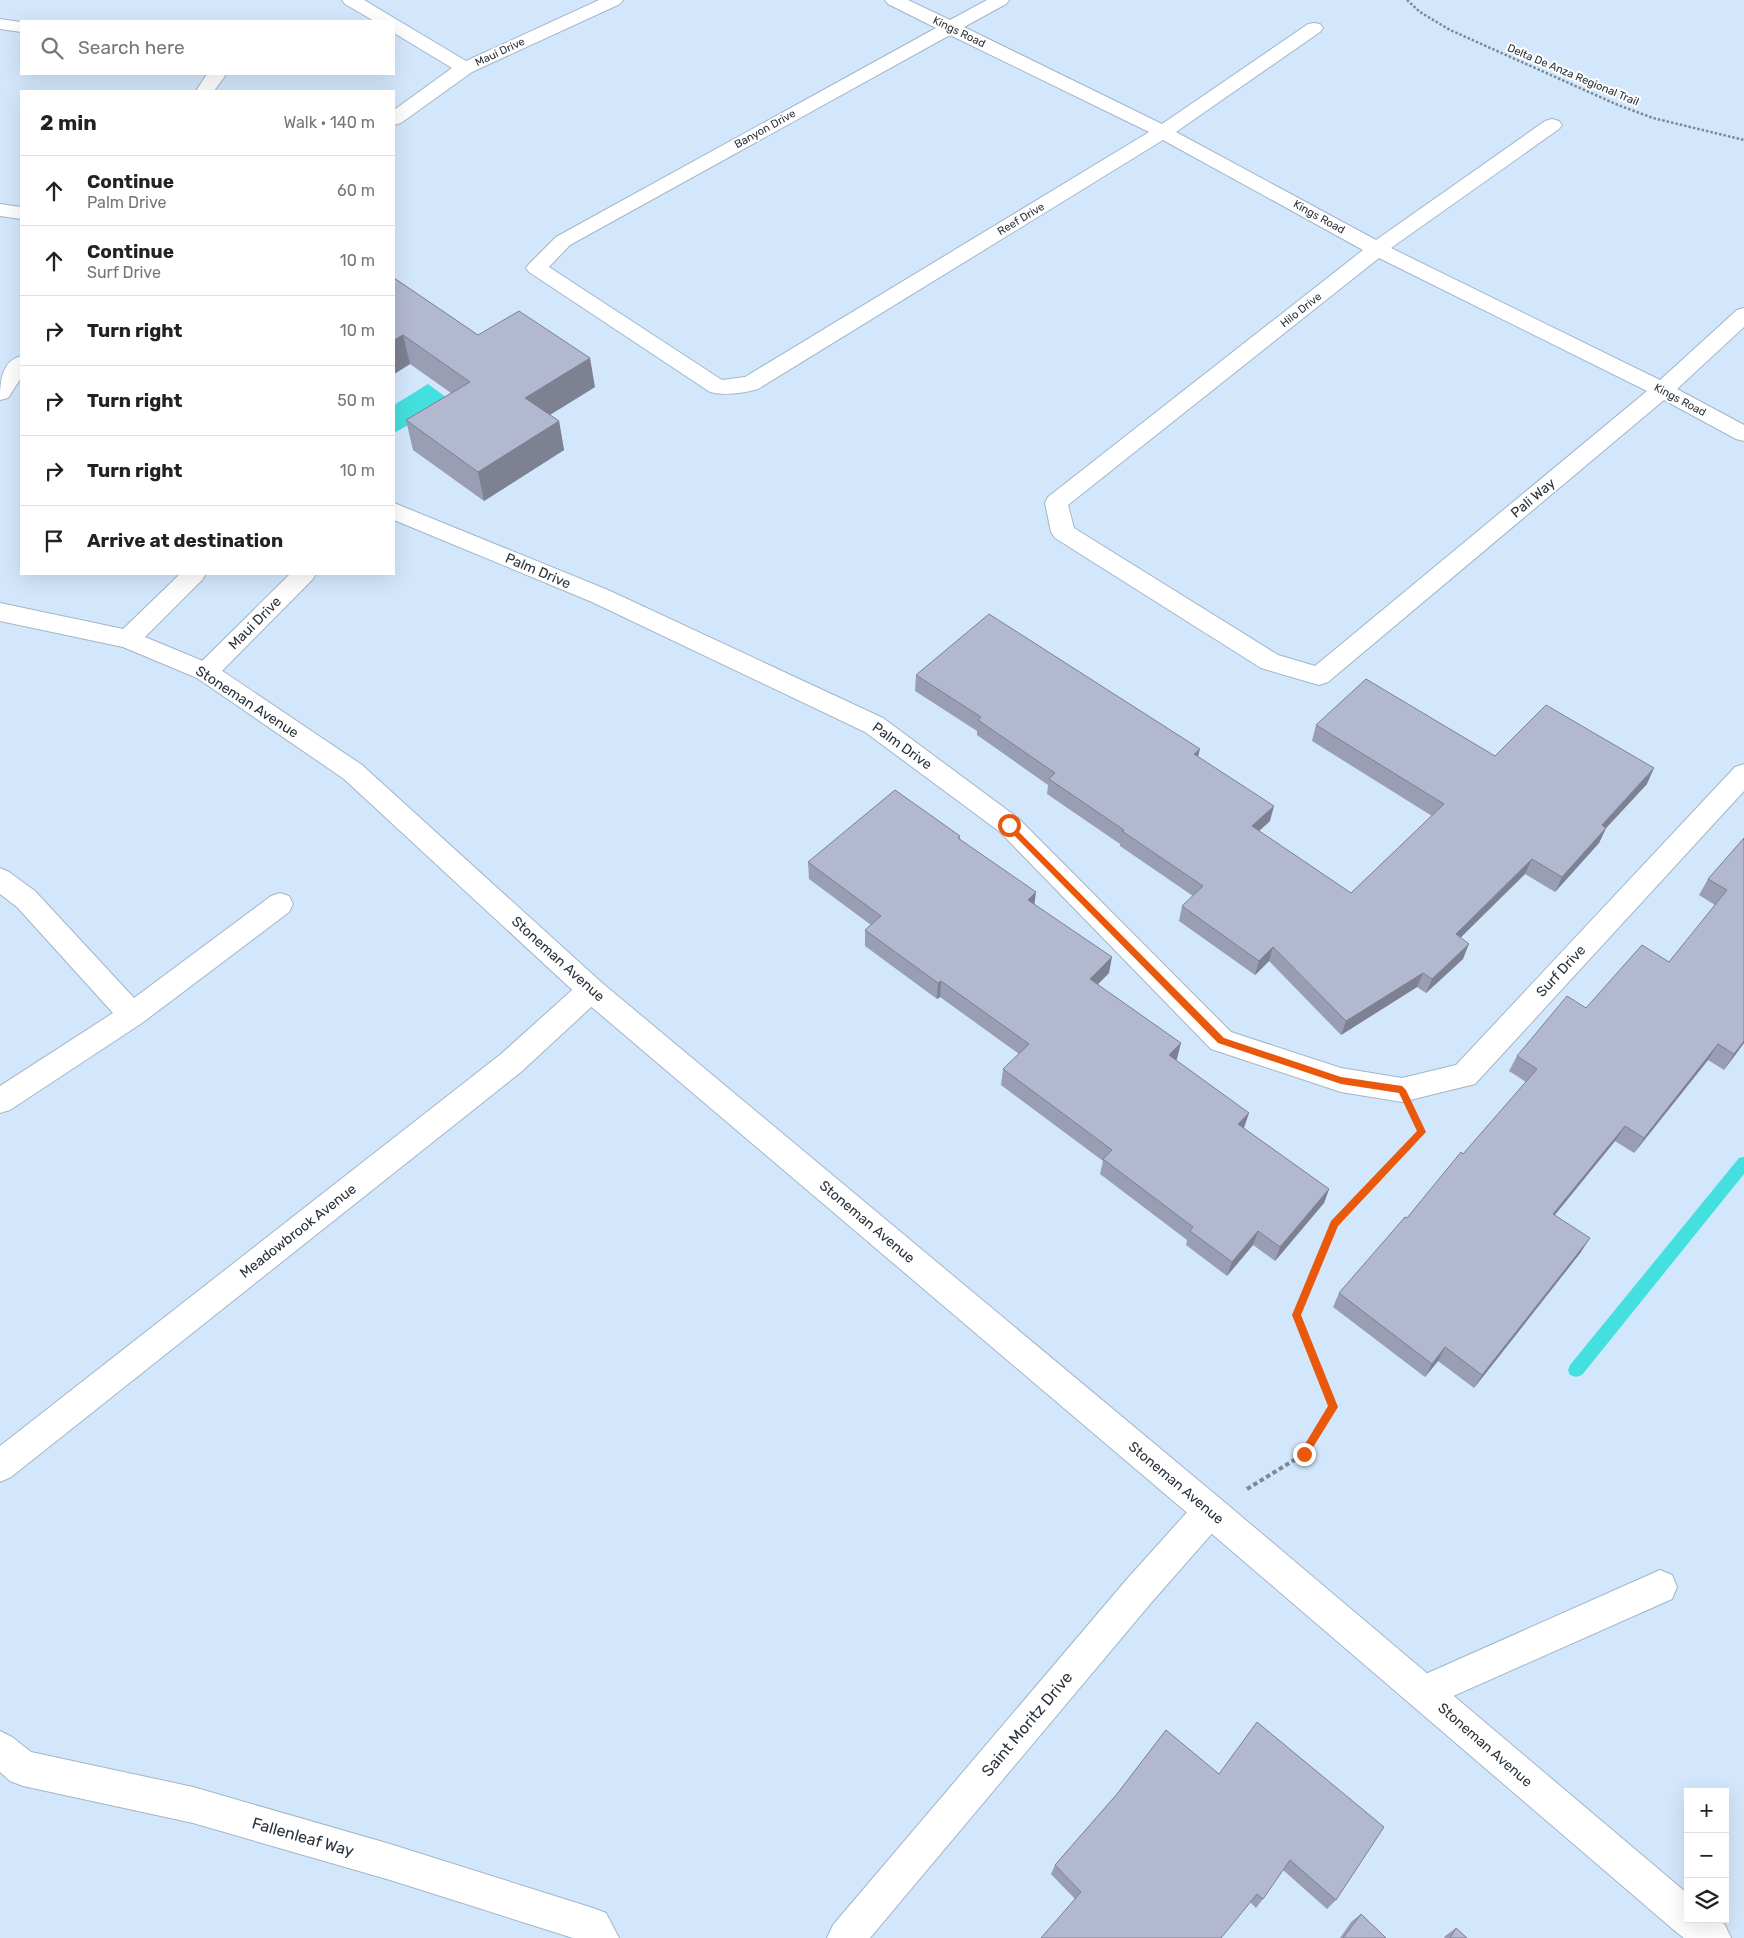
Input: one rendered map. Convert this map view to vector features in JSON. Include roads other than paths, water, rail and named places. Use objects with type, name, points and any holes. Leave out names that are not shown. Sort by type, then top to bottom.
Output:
[{"type":"street","points":[[351,0],[385,20]]},
{"type":"street","name":"Maui Drive","points":[[395,118],[465,68],[614,0]]},
{"type":"street","name":"Kings Road","points":[[894,0],[1163,132],[1377,249],[1662,390],[1744,434]]},
{"type":"street","name":"Banyon Drive","points":[[718,387],[536,268],[563,241],[1000,0]]},
{"type":"street","points":[[0,24],[20,27]]},
{"type":"street","points":[[395,26],[465,68]]},
{"type":"street","name":"Reef Drive","points":[[718,387],[750,384],[1163,132],[1314,28]]},
{"type":"street","points":[[206,90],[216,75]]},
{"type":"street","name":"Hilo Drive","points":[[1319,676],[1270,662],[1063,532],[1056,503],[1377,249],[1552,125]]},
{"type":"street","points":[[0,210],[20,213]]},
{"type":"street","name":"Pali Way","points":[[1319,676],[1662,390],[1744,315]]},
{"type":"street","points":[[0,393],[20,364]]},
{"type":"street","name":"Palm Drive","points":[[395,511],[600,596],[874,725],[1009,825],[1221,1040],[1341,1080]]},
{"type":"street","points":[[128,639],[193,575]]},
{"type":"street","name":"Maui Drive","points":[[206,672],[303,575]]},
{"type":"street","name":"Stoneman Avenue","points":[[0,612],[128,639],[206,672],[353,772],[591,990],[1424,1692],[1684,1915]]},
{"type":"street","name":"Surf Drive","points":[[1341,1080],[1402,1090],[1465,1075],[1744,774]]},
{"type":"street","points":[[0,879],[26,899],[132,1015]]},
{"type":"street","points":[[0,1101],[132,1015],[280,904]]},
{"type":"street","name":"Meadowbrook Avenue","points":[[0,1466],[511,1062],[591,990]]},
{"type":"street","name":"Saint Moritz Drive","points":[[846,1938],[1139,1591],[1210,1511]]},
{"type":"street","points":[[1424,1692],[1660,1587]]},
{"type":"street","name":"Fallenleaf Way","points":[[0,1749],[24,1768],[193,1805],[390,1862],[593,1926],[600,1938]]},
{"type":"street","name":"Stoneman Avenue","points":[[1694,1923],[1712,1938]]},
{"type":"waterway","points":[[1576,1370],[1744,1163]]}]
